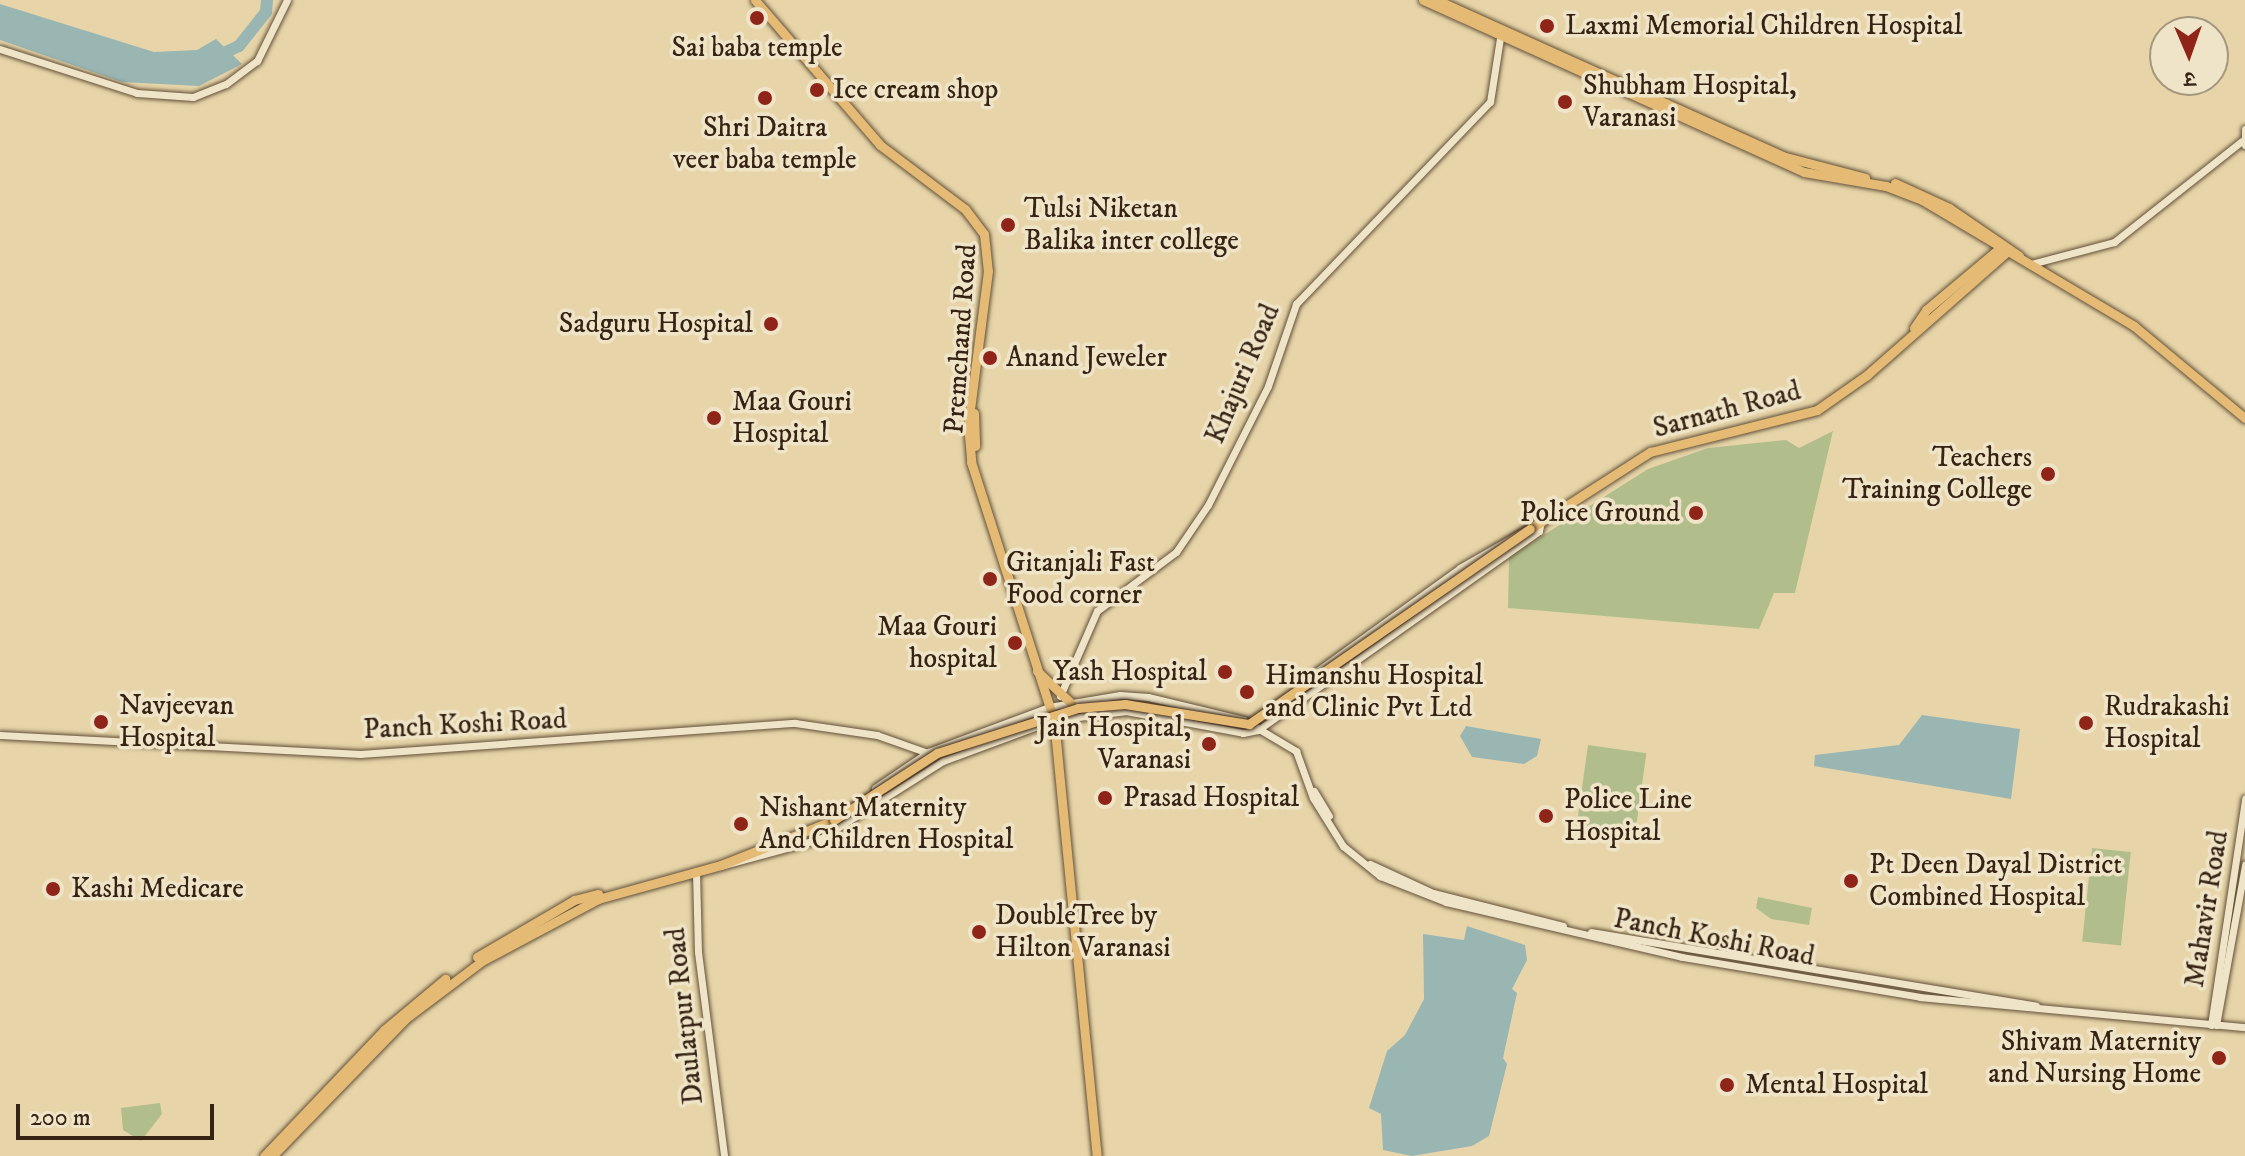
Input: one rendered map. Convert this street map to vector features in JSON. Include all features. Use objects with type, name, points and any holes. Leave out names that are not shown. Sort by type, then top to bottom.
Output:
[{"type":"highway","name":"Premchand Road","points":[[755,0],[880,145],[965,209],[984,234],[988,271],[968,424],[977,489],[1054,720],[1097,1156]]},
{"type":"highway","name":"Premchand Road","points":[[761,0],[863,120],[967,204],[990,232],[992,285],[974,414],[977,489]]},
{"type":"highway","points":[[1423,0],[1500,38],[1804,172],[1903,191],[2005,248]]},
{"type":"highway","points":[[1437,0],[1796,161],[1907,186],[2134,326],[2245,418]]},
{"type":"highway","name":"Sarnath Road","points":[[683,874],[721,865],[810,833],[937,753],[1030,719],[1125,704],[1249,724],[1541,521],[1650,452],[1817,410],[1867,375],[1914,328],[2005,248]]},
{"type":"highway","points":[[1037,671],[1060,696],[1071,703]]},
{"type":"highway","points":[[264,1156],[400,1014],[480,956],[574,900],[683,874]]},
{"type":"highway","points":[[272,1156],[389,1034],[461,976],[579,907],[683,874]]},
{"type":"street","points":[[0,49],[137,93],[193,97],[226,84],[257,61],[287,0]]},
{"type":"street","name":"Khajuri Road","points":[[1060,696],[1097,611],[1176,552],[1200,517],[1268,386],[1296,304],[1490,102],[1500,38]]},
{"type":"street","points":[[2026,261],[2114,242],[2243,143],[2245,129]]},
{"type":"street","points":[[1244,720],[1460,568],[1541,521]]},
{"type":"street","points":[[1258,730],[1539,531],[1541,521]]},
{"type":"street","name":"Panch Koshi Road","points":[[928,752],[1049,707],[1148,697],[1244,720],[1296,751],[1332,831],[1353,855],[1380,876],[1446,902],[1682,957],[1909,995],[2245,1027]]},
{"type":"street","name":"Panch Koshi Road","points":[[0,735],[360,754],[795,723],[877,735],[928,752],[943,761],[1054,720],[1126,711],[1243,733],[1258,730]]},
{"type":"street","points":[[721,865],[817,825],[928,752]]},
{"type":"street","points":[[721,865],[735,867],[820,839],[943,761]]},
{"type":"street","name":"Mahavir Road","points":[[2214,1025],[2245,799]]},
{"type":"street","points":[[2214,1025],[2245,865]]},
{"type":"street","name":"Daulatpur Road","points":[[696,871],[697,948],[724,1156]]},
{"type":"green space","name":"Police Ground","points":[[1833,431],[1795,593],[1774,593],[1759,629],[1508,608],[1509,557],[1648,469],[1708,448],[1786,440],[1799,448]]},
{"type":"green space","points":[[1588,745],[1646,753],[1635,836],[1576,828]]},
{"type":"green space","points":[[2092,848],[2131,852],[2121,946],[2082,941]]},
{"type":"green space","points":[[1758,897],[1812,908],[1809,925],[1771,919],[1756,908]]},
{"type":"green space","points":[[160,1103],[162,1114],[141,1141],[123,1130],[121,1108]]},
{"type":"water","points":[[0,4],[154,52],[197,50],[216,39],[242,64],[199,86],[122,82],[0,40]]},
{"type":"water","points":[[1922,715],[2020,729],[2011,799],[1814,766],[1815,755],[1899,745]]},
{"type":"water","points":[[1466,726],[1541,739],[1537,756],[1524,764],[1472,757],[1460,736]]},
{"type":"water","points":[[1467,926],[1525,945],[1527,960],[1512,989],[1517,993],[1503,1058],[1507,1064],[1489,1136],[1472,1146],[1412,1156],[1383,1150],[1381,1114],[1369,1108],[1387,1051],[1405,1035],[1424,999],[1423,934],[1464,940]]},
{"type":"waterway","points":[[216,57],[239,46],[266,12],[267,0]]},
{"type":"place","name":"Sai baba temple","points":[[757,18]]},
{"type":"place","name":"Laxmi Memorial Children Hospital","points":[[1547,26]]},
{"type":"place","name":"Ice cream shop","points":[[817,90]]},
{"type":"place","name":"Shri Daitra veer baba temple","points":[[765,98]]},
{"type":"place","name":"Shubham Hospital, Varanasi","points":[[1565,102]]},
{"type":"place","name":"Tulsi Niketan Balika inter college","points":[[1008,225]]},
{"type":"place","name":"Sadguru Hospital","points":[[771,324]]},
{"type":"place","name":"Anand Jeweler","points":[[990,358]]},
{"type":"place","name":"Maa Gouri Hospital","points":[[714,418]]},
{"type":"place","name":"Teachers Training College","points":[[2048,474]]},
{"type":"place","name":"Police Ground","points":[[1696,513]]},
{"type":"place","name":"Gitanjali Fast Food corner","points":[[990,579]]},
{"type":"place","name":"Maa Gouri hospital","points":[[1015,643]]},
{"type":"place","name":"Yash Hospital","points":[[1225,672]]},
{"type":"place","name":"Himanshu Hospital and Clinic Pvt Ltd","points":[[1247,692]]},
{"type":"place","name":"Navjeevan Hospital","points":[[101,722]]},
{"type":"place","name":"Rudrakashi Hospital","points":[[2086,723]]},
{"type":"place","name":"Jain Hospital, Varanasi","points":[[1209,744]]},
{"type":"place","name":"Prasad Hospital","points":[[1105,798]]},
{"type":"place","name":"Police Line Hospital","points":[[1546,816]]},
{"type":"place","name":"Nishant Maternity And Children Hospital","points":[[741,824]]},
{"type":"place","name":"Pt Deen Dayal District Combined Hospital","points":[[1851,881]]},
{"type":"place","name":"Kashi Medicare","points":[[53,889]]},
{"type":"place","name":"DoubleTree by Hilton Varanasi","points":[[979,932]]},
{"type":"place","name":"Shivam Maternity and Nursing Home","points":[[2219,1058]]},
{"type":"place","name":"Mental Hospital","points":[[1727,1085]]}]
